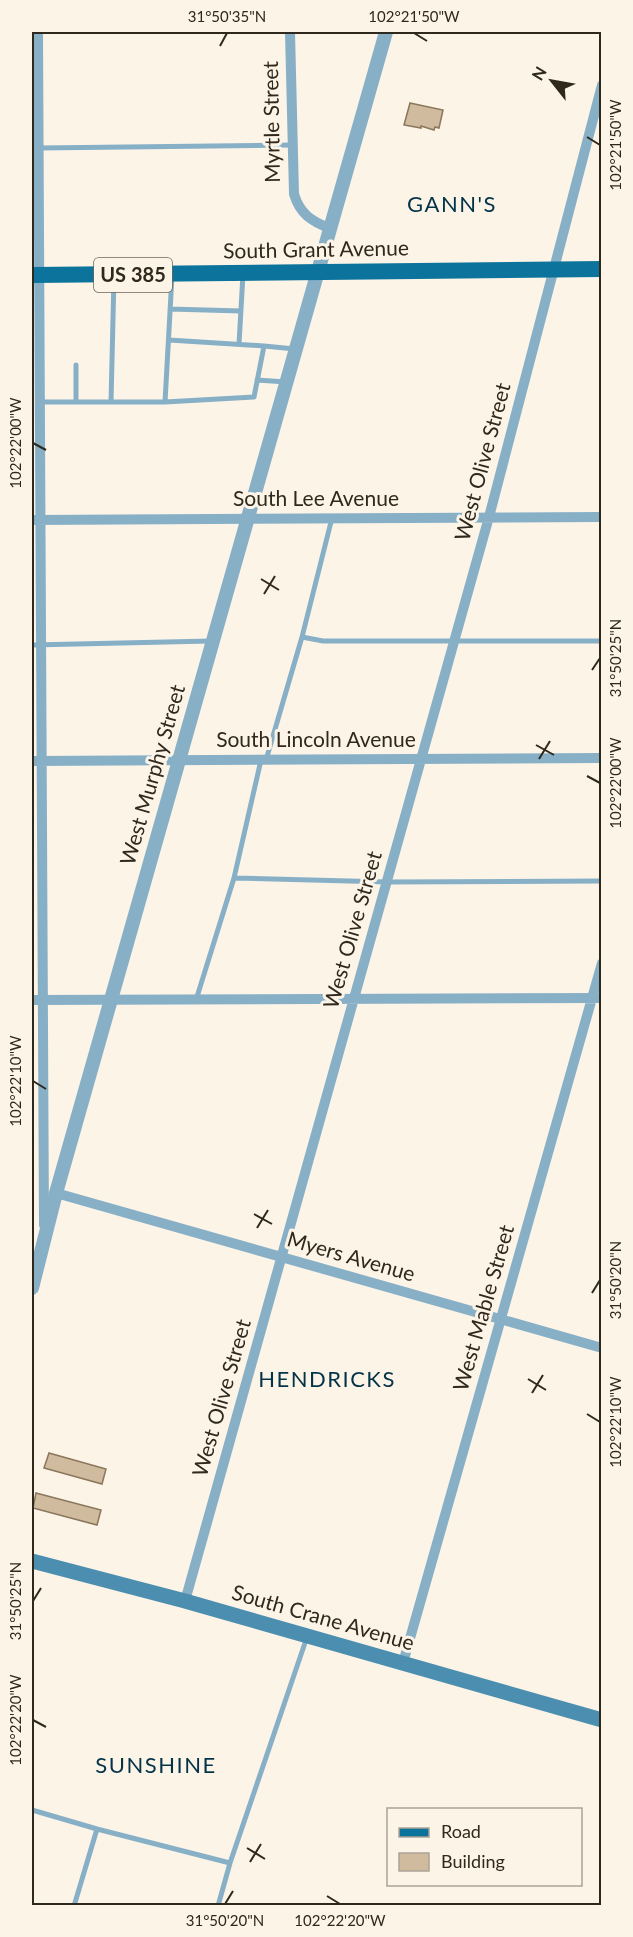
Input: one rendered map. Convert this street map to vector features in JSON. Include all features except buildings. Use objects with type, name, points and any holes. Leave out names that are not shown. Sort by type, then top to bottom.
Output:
[{"type":"main road","name":"South Grant Avenue","points":[[35,275],[602,269]]},
{"type":"main road","name":"South Crane Avenue","points":[[32,1561],[185,1601],[602,1720]]},
{"type":"street","points":[[38,32],[35,315],[39,402],[36,520],[36,761],[40,1242]]},
{"type":"street","name":"Myrtle Street","points":[[290,32],[294,194],[297,206],[305,216],[331,229]]},
{"type":"street","name":"West Murphy Street","points":[[32,1288],[40,1242],[56,1193],[386,32]]},
{"type":"street","name":"West Olive Street","points":[[185,1601],[489,517],[602,85]]},
{"type":"street","name":"South Lee Avenue","points":[[36,520],[602,517]]},
{"type":"street","name":"South Lincoln Avenue","points":[[36,761],[602,758]]},
{"type":"street","name":"West Mable Street","points":[[403,1663],[596,998],[602,963]]},
{"type":"street","points":[[37,1000],[596,998]]},
{"type":"street","name":"Myers Avenue","points":[[56,1193],[602,1348]]},
{"type":"lane","points":[[38,148],[292,144]]},
{"type":"lane","points":[[239,344],[243,274]]},
{"type":"lane","points":[[111,402],[114,275]]},
{"type":"lane","points":[[165,402],[172,275]]},
{"type":"lane","points":[[170,309],[241,311]]},
{"type":"lane","points":[[169,340],[296,349]]},
{"type":"lane","points":[[39,402],[165,402],[254,397],[264,346]]},
{"type":"lane","points":[[76,365],[76,402]]},
{"type":"lane","points":[[257,380],[286,382]]},
{"type":"lane","points":[[196,1000],[234,878],[263,760],[302,638],[332,518]]},
{"type":"lane","points":[[302,638],[454,642],[602,641]]},
{"type":"lane","points":[[36,645],[213,641]]},
{"type":"lane","points":[[234,878],[387,882],[602,881]]},
{"type":"lane","points":[[218,1905],[230,1863],[308,1636]]},
{"type":"lane","points":[[32,1810],[230,1863]]},
{"type":"lane","points":[[74,1905],[97,1829]]},
{"type":"district","name":"GANN'S","points":[[452,204]]},
{"type":"district","name":"HENDRICKS","points":[[327,1379]]},
{"type":"district","name":"SUNSHINE","points":[[156,1765]]}]
